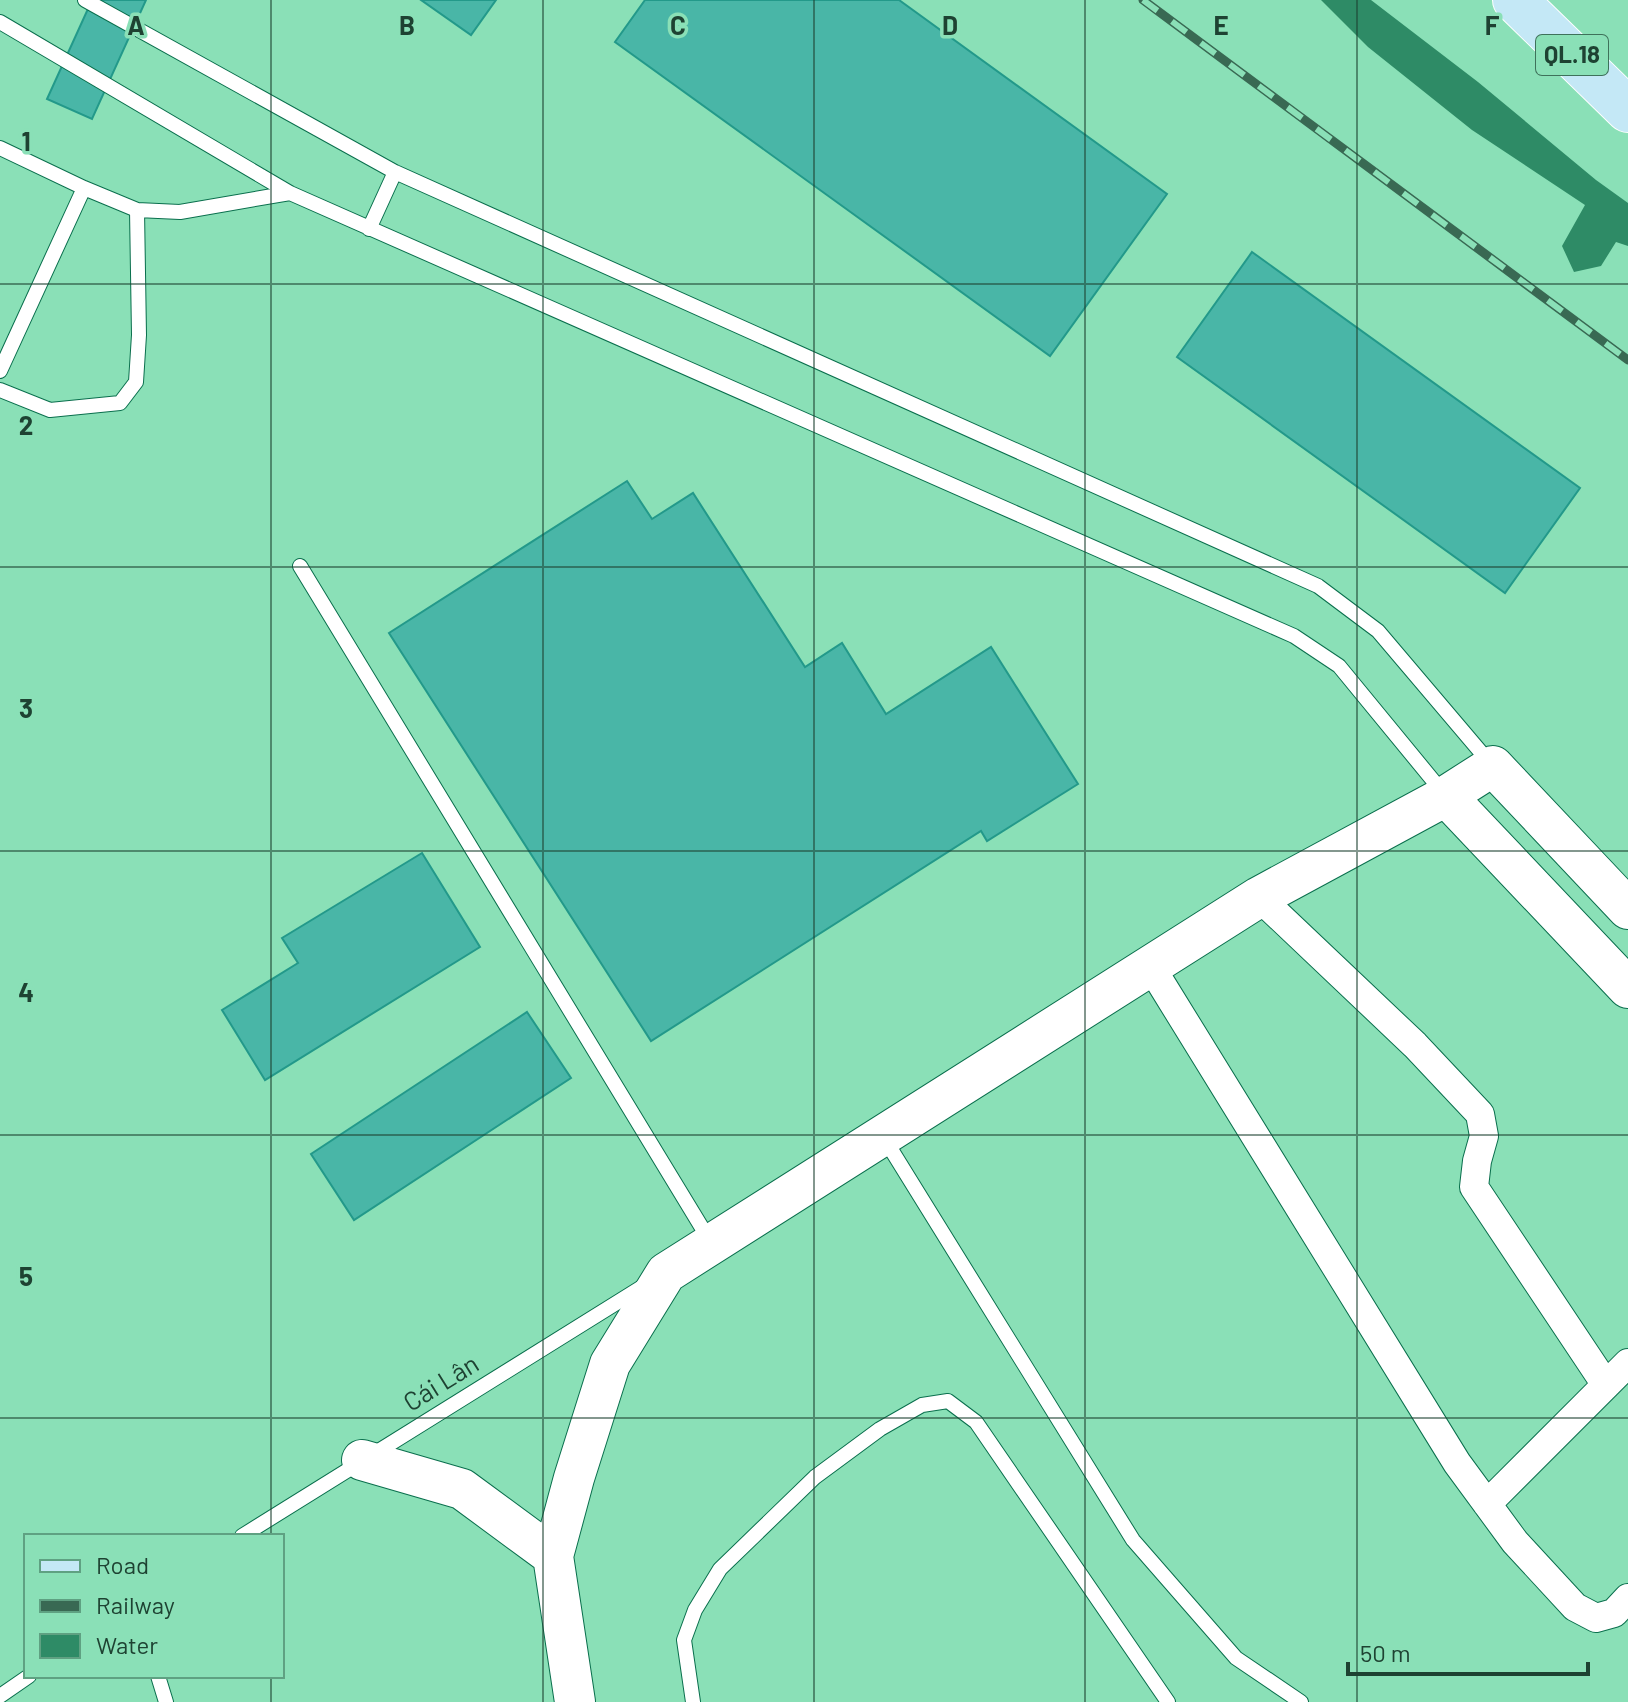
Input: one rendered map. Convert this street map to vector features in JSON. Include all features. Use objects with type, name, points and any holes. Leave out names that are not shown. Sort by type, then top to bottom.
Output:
[{"type":"main road","name":"QL.18","points":[[1515,0],[1628,110]]},
{"type":"main road","points":[[575,1702],[553,1556],[610,1364],[666,1273],[1259,897],[1446,796],[1493,766],[1628,909]]},
{"type":"main road","points":[[1446,796],[1628,988]]},
{"type":"main road","points":[[362,1460],[462,1489],[553,1556]]},
{"type":"street","points":[[1259,897],[1415,1045],[1480,1114],[1484,1136],[1474,1187],[1606,1385]]},
{"type":"street","points":[[1151,967],[1457,1463],[1515,1542],[1575,1607],[1596,1618],[1614,1613],[1628,1598]]},
{"type":"street","points":[[1487,1504],[1628,1363]]},
{"type":"lane","points":[[85,0],[395,172],[1318,586],[1378,631],[1493,766]]},
{"type":"lane","points":[[0,22],[290,193],[1294,636],[1339,666],[1446,796]]},
{"type":"lane","points":[[0,148],[137,210],[180,212],[290,193]]},
{"type":"lane","points":[[369,229],[395,172]]},
{"type":"lane","points":[[0,371],[84,188]]},
{"type":"lane","points":[[0,390],[50,410],[120,403],[136,382],[139,335],[137,210]]},
{"type":"lane","points":[[300,566],[713,1245]]},
{"type":"lane","points":[[883,1136],[1133,1540],[1236,1658],[1301,1702]]},
{"type":"lane","name":"Cái Lân","points":[[245,1534],[666,1273]]},
{"type":"lane","points":[[693,1702],[684,1640],[695,1610],[720,1569],[815,1477],[858,1445],[922,1405],[948,1401],[976,1422],[1168,1702]]},
{"type":"lane","points":[[0,1696],[26,1678]]},
{"type":"lane","points":[[159,1678],[166,1702]]},
{"type":"water","points":[[1321,0],[1371,0],[1478,82],[1628,203],[1628,246],[1616,242],[1601,266],[1574,272],[1562,246],[1585,205],[1472,130],[1368,47]]},
{"type":"building","points":[[92,0],[146,0],[92,119],[47,99]]},
{"type":"building","points":[[421,0],[496,0],[471,35]]},
{"type":"building","points":[[645,0],[899,0],[1167,194],[1050,356],[615,42]]},
{"type":"building","points":[[1252,252],[1580,488],[1505,593],[1177,357]]},
{"type":"building","points":[[627,481],[652,519],[693,493],[805,667],[842,643],[886,714],[991,647],[1078,784],[987,841],[981,831],[651,1041],[389,633]]},
{"type":"building","points":[[422,853],[480,947],[265,1080],[222,1010],[298,963],[282,938]]},
{"type":"building","points":[[527,1012],[571,1078],[354,1220],[311,1154]]},
{"type":"railway","points":[[1143,0],[1628,360]]}]
